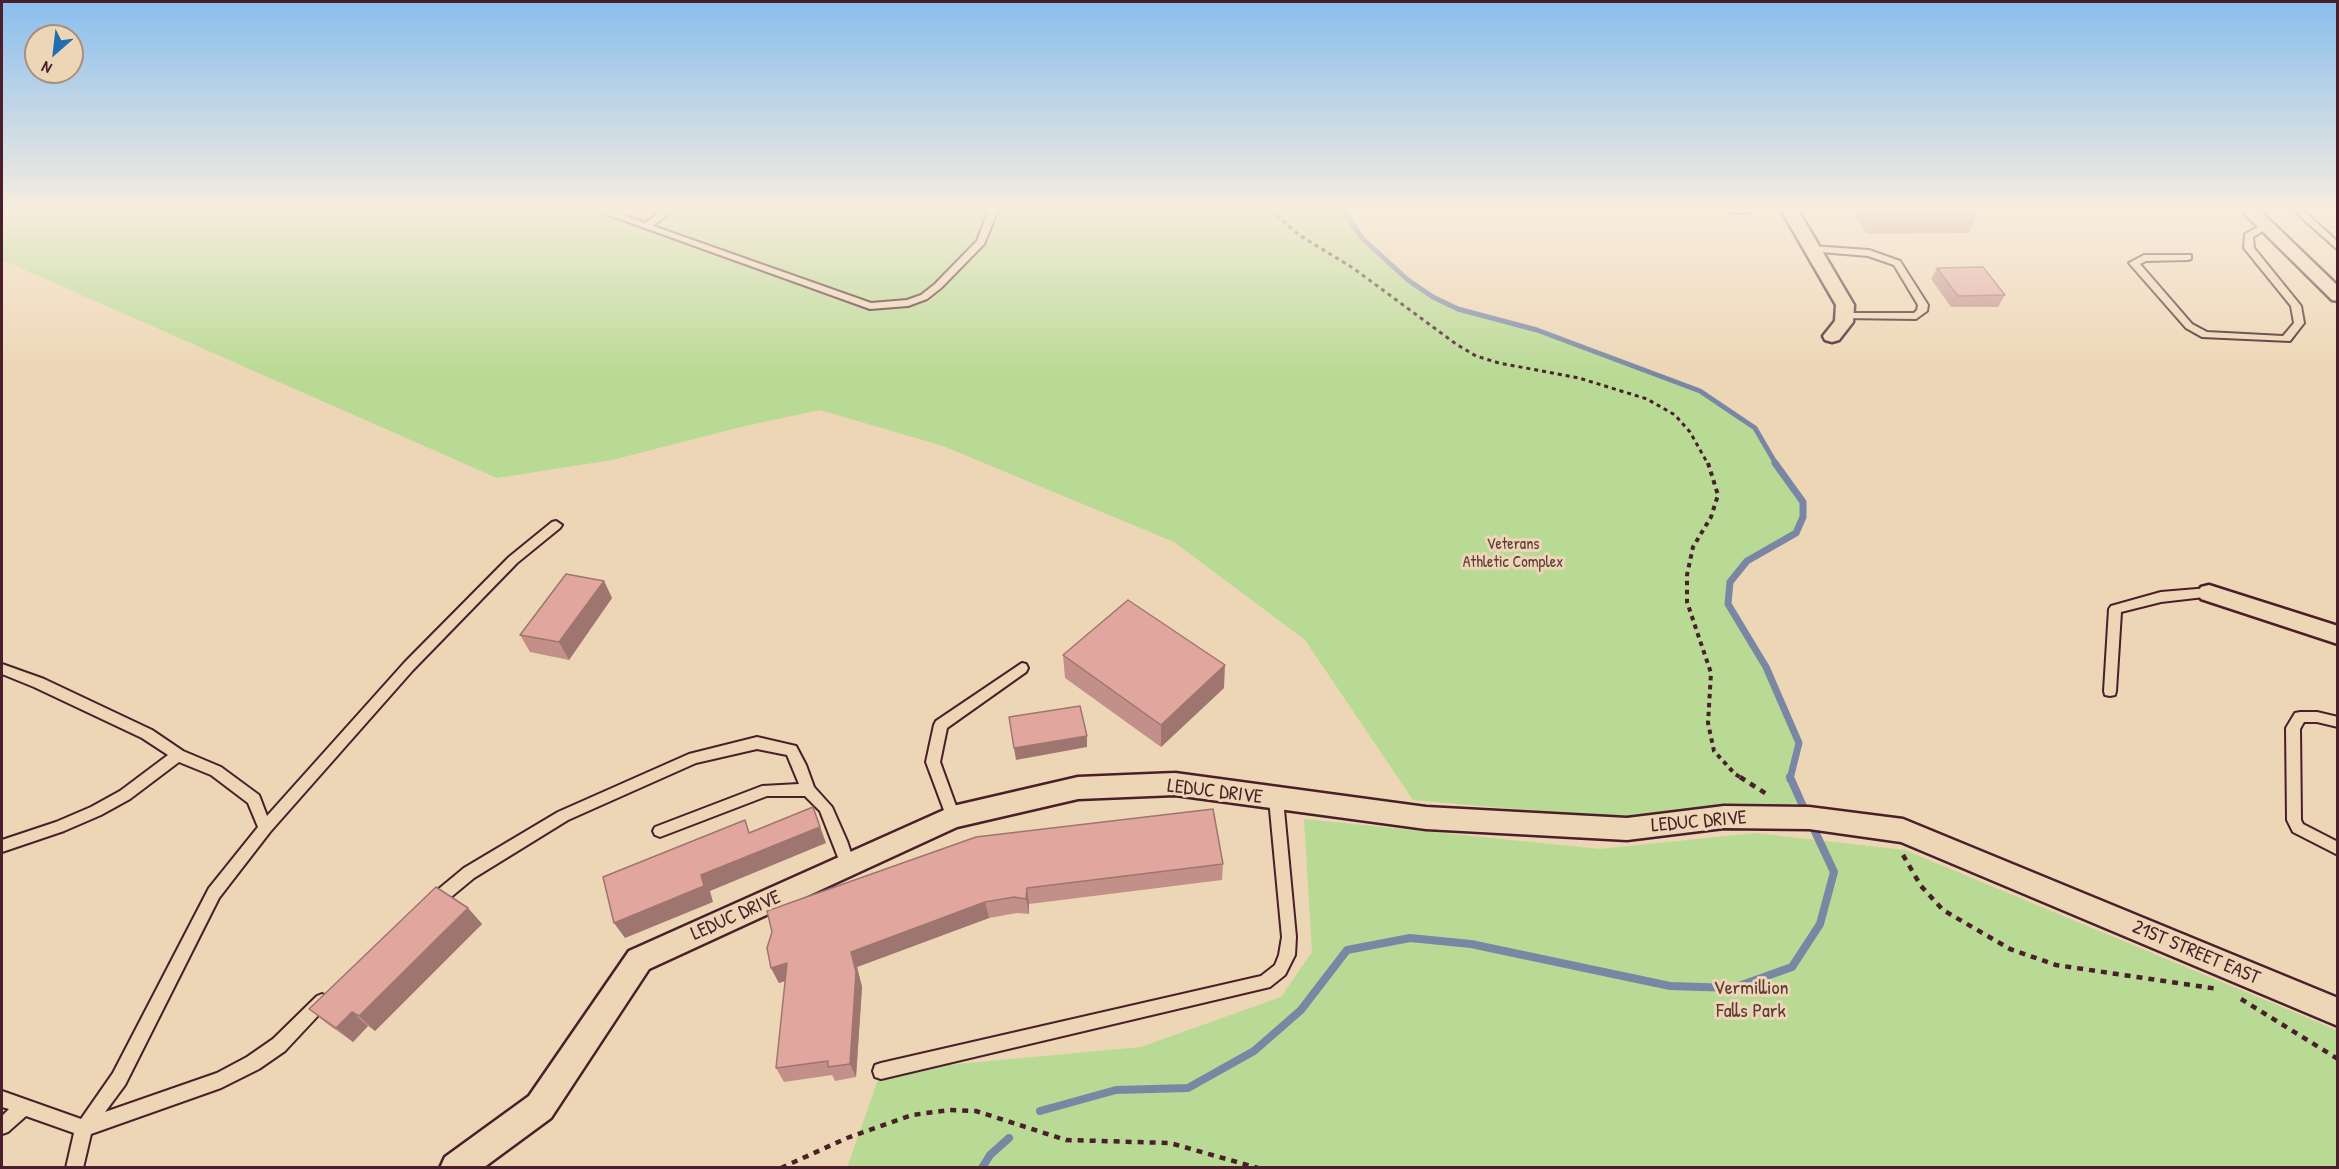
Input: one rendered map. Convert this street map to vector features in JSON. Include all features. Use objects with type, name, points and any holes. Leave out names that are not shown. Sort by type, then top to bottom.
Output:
[{"type":"street","points":[[1821,265],[1845,305],[1844,322],[1832,336]]},
{"type":"street","points":[[2305,265],[2337,296]]},
{"type":"street","points":[[2209,593],[2337,635]]},
{"type":"street","name":"LEDUC DRIVE","points":[[456,1167],[540,1107],[639,960],[953,817],[1078,788],[1175,784],[1426,818],[1628,829],[1724,817],[1809,818],[1903,831],[2054,894]]},
{"type":"street","name":"21ST STREET EAST","points":[[2054,894],[2337,1012]]},
{"type":"lane","points":[[752,265],[870,306],[908,303],[924,297],[959,265]]},
{"type":"lane","points":[[1845,316],[1916,316],[1922,311],[1923,305],[1899,265]]},
{"type":"lane","points":[[2135,265],[2189,326],[2205,335],[2286,339],[2300,323],[2296,306],[2262,265]]},
{"type":"lane","points":[[74,1167],[84,1128],[119,1079],[214,893],[265,828],[409,666],[513,560],[556,525]]},
{"type":"lane","points":[[2110,692],[2115,609],[2161,597],[2209,593]]},
{"type":"lane","points":[[953,817],[933,762],[941,725],[1022,668]]},
{"type":"lane","points":[[2,669],[39,683],[147,734],[178,755],[216,771],[254,800],[265,828]]},
{"type":"lane","points":[[2337,722],[2317,717],[2300,717],[2293,728],[2294,820],[2298,828],[2337,849]]},
{"type":"lane","points":[[425,909],[469,873],[563,816],[694,758],[757,744],[791,750],[808,790],[825,807],[848,865]]},
{"type":"lane","points":[[2,846],[59,827],[96,811],[125,795],[178,755]]},
{"type":"lane","points":[[660,831],[767,790],[808,790]]},
{"type":"lane","points":[[881,1071],[1265,982],[1280,970],[1287,955],[1289,937],[1276,799]]},
{"type":"lane","points":[[2,1099],[84,1128],[221,1080],[253,1063],[279,1045],[329,994]]},
{"type":"lane","points":[[2,1126],[24,1107]]},
{"type":"path","points":[[1348,265],[1456,344],[1476,356],[1499,363],[1579,378],[1636,395],[1675,415],[1690,432],[1708,463],[1718,495],[1711,517],[1693,547],[1687,574],[1687,602],[1711,673],[1708,723],[1714,751],[1735,774],[1770,796]]},
{"type":"path","points":[[1897,845],[1921,886],[1943,910],[2010,949],[2056,965],[2186,983],[2223,992]]},
{"type":"path","points":[[2232,995],[2337,1059]]},
{"type":"path","points":[[781,1167],[847,1138],[912,1115],[950,1110],[976,1111],[1066,1140],[1170,1143],[1258,1167]]},
{"type":"green space","name":"Veterans Athletic Complex","points":[[12,265],[1391,265],[1408,280],[1433,297],[1458,309],[1537,330],[1700,391],[1755,428],[1783,476],[1803,502],[1803,517],[1796,533],[1747,561],[1730,582],[1728,604],[1766,667],[1799,743],[1790,778],[1801,803],[1616,818],[1413,800],[1305,640],[1174,542],[943,446],[820,410],[745,426],[612,460],[497,478]]},
{"type":"green space","name":"Vermillion Falls Park","points":[[1304,819],[1600,849],[1755,833],[1905,850],[2337,1030],[2337,1167],[847,1168],[881,1071],[1141,1047],[1281,997],[1312,952]]},
{"type":"building","points":[[1983,267],[2005,295],[1958,296],[1937,268]]},
{"type":"building","points":[[566,574],[604,581],[559,642],[520,635]]},
{"type":"building","points":[[1128,600],[1225,665],[1161,725],[1063,655]]},
{"type":"building","points":[[1080,706],[1087,736],[1014,748],[1009,717]]},
{"type":"building","points":[[813,807],[820,827],[701,875],[704,886],[614,923],[603,877],[745,820],[749,833]]},
{"type":"building","points":[[1213,809],[1223,864],[1027,888],[1026,899],[1014,897],[985,902],[851,952],[856,972],[850,1064],[828,1067],[828,1061],[776,1068],[787,963],[771,968],[767,948],[772,932],[767,911],[976,837]]},
{"type":"building","points":[[436,887],[468,908],[359,1016],[352,1012],[336,1028],[309,1009]]},
{"type":"waterway","points":[[1391,265],[1408,280],[1433,297],[1458,309],[1537,330],[1700,391],[1755,428],[1776,464]]},
{"type":"waterway","points":[[1775,463],[1803,502],[1803,517],[1796,533],[1747,561],[1730,582],[1728,604],[1766,667],[1799,743],[1790,778]]},
{"type":"waterway","points":[[1790,778],[1806,813]]},
{"type":"waterway","points":[[1040,1111],[1116,1090],[1188,1088],[1254,1051],[1301,1010],[1347,950],[1410,938],[1471,944],[1670,986],[1733,988],[1792,967],[1820,924],[1834,872],[1811,823]]},
{"type":"waterway","points":[[982,1168],[990,1155],[1009,1138]]}]
